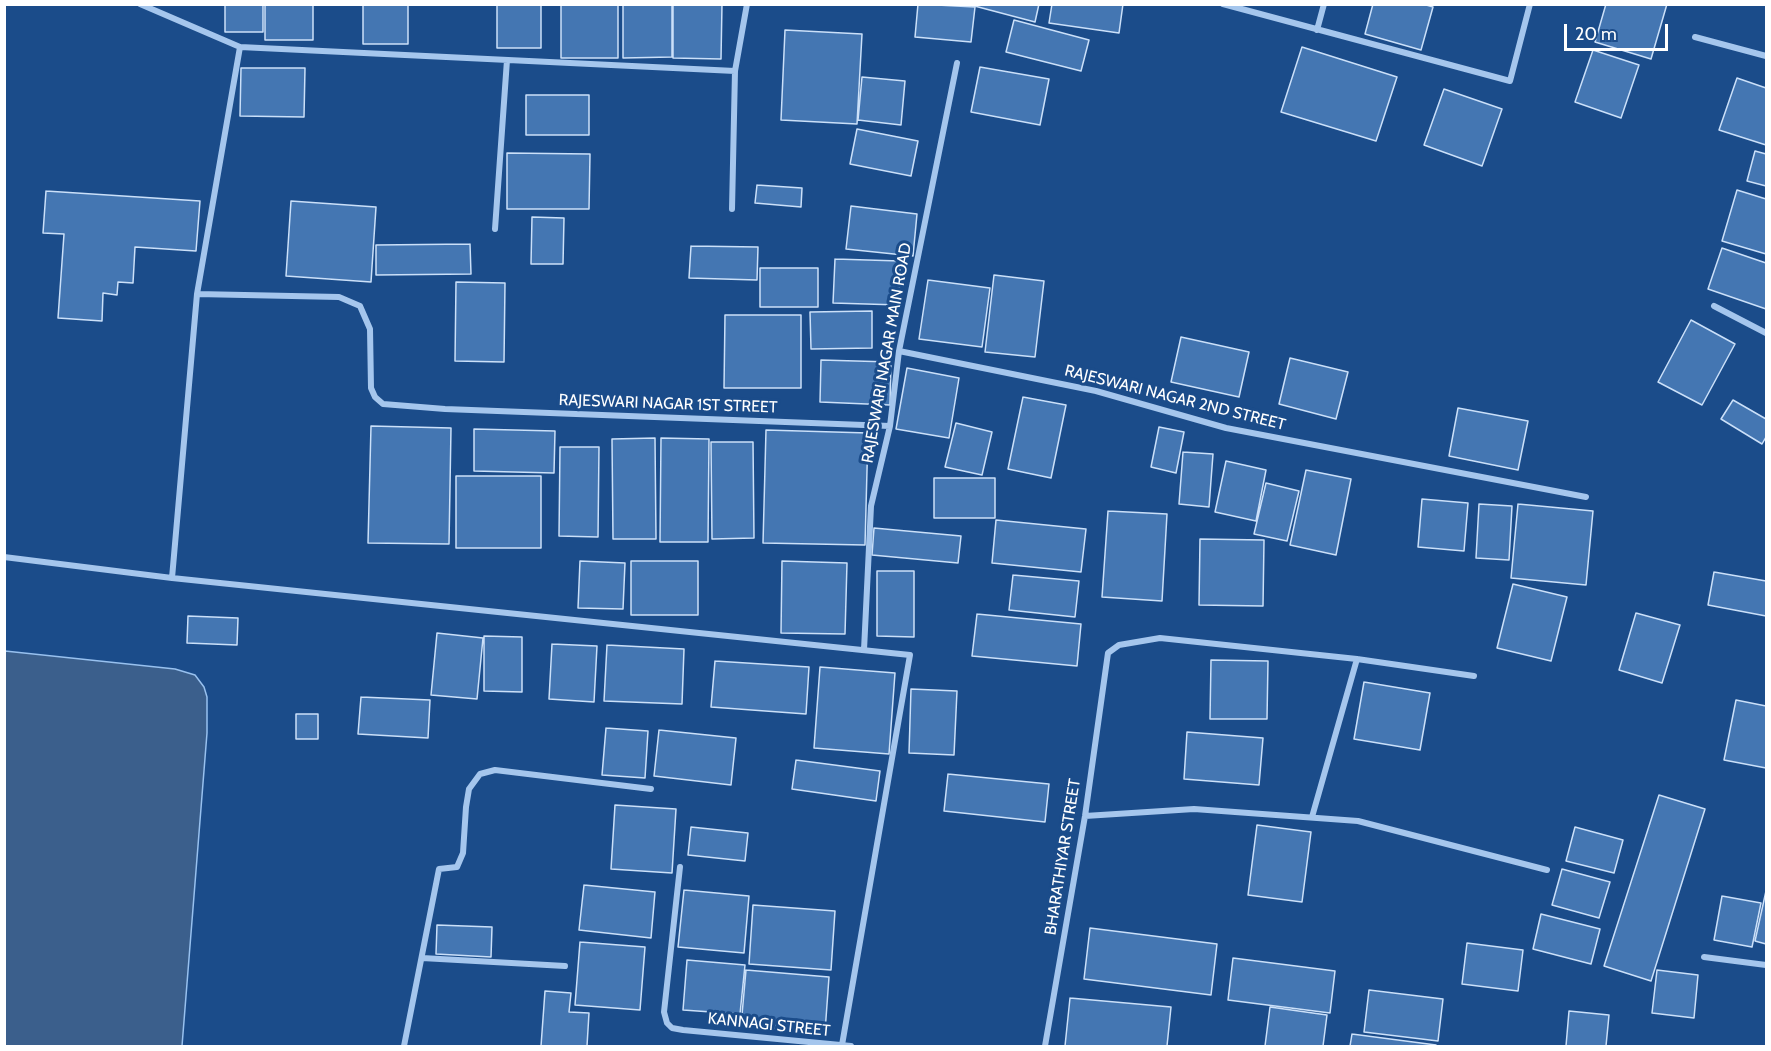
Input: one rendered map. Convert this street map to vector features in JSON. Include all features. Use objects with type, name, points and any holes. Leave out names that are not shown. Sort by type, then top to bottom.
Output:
[{"type":"street","points":[[140,4],[240,47],[735,71]]},
{"type":"street","points":[[732,209],[735,71],[747,4]]},
{"type":"street","points":[[1223,4],[1510,81],[1530,4]]},
{"type":"street","points":[[1317,30],[1324,4]]},
{"type":"street","points":[[1695,38],[1767,56]]},
{"type":"street","points":[[172,578],[197,294],[240,47]]},
{"type":"street","points":[[495,229],[507,60]]},
{"type":"street","name":"RAJESWARI NAGAR MAIN ROAD","points":[[864,650],[871,506],[890,426],[899,351],[957,63]]},
{"type":"street","name":"RAJESWARI NAGAR 1ST STREET","points":[[197,294],[339,297],[360,306],[370,329],[370,378],[375,397],[383,404],[445,409],[890,426]]},
{"type":"street","points":[[1714,306],[1767,333]]},
{"type":"street","name":"RAJESWARI NAGAR 2ND STREET","points":[[899,351],[1096,391],[1226,428],[1586,497]]},
{"type":"street","points":[[4,557],[172,578],[910,655],[842,1046]]},
{"type":"street","name":"BHARATHIYAR STREET","points":[[1045,1047],[1085,816],[1108,653],[1119,645],[1160,638],[1357,659]]},
{"type":"street","points":[[1312,818],[1357,659],[1474,676]]},
{"type":"street","points":[[404,1047],[439,869],[457,867],[463,853],[469,789],[480,774],[495,770],[651,789]]},
{"type":"street","points":[[1085,816],[1194,809],[1358,821],[1546,870]]},
{"type":"street","name":"KANNAGI STREET","points":[[681,867],[664,1012],[666,1023],[672,1028],[851,1047]]},
{"type":"street","points":[[1704,957],[1767,965]]},
{"type":"street","points":[[422,958],[565,966]]},
{"type":"water","points":[[5,651],[175,669],[195,675],[204,687],[207,697],[207,733],[182,1046],[5,1046]]},
{"type":"building","points":[[225,4],[263,4],[263,32],[225,32]]},
{"type":"building","points":[[265,4],[313,4],[313,40],[265,40]]},
{"type":"building","points":[[363,4],[408,4],[408,44],[363,44]]},
{"type":"building","points":[[497,4],[541,4],[541,48],[497,48]]},
{"type":"building","points":[[561,4],[618,4],[618,58],[561,58]]},
{"type":"building","points":[[623,4],[672,4],[672,57],[623,58]]},
{"type":"building","points":[[673,4],[722,4],[721,59],[673,58]]},
{"type":"building","points":[[918,4],[975,7],[971,42],[915,37]]},
{"type":"building","points":[[967,4],[1039,4],[1035,22]]},
{"type":"building","points":[[1052,4],[1123,4],[1119,33],[1049,23]]},
{"type":"building","points":[[1373,4],[1423,4],[1433,7],[1421,50],[1365,34]]},
{"type":"building","points":[[1606,4],[1667,4],[1651,59],[1595,42]]},
{"type":"building","points":[[1014,20],[1089,40],[1081,71],[1006,52]]},
{"type":"building","points":[[785,30],[862,34],[857,124],[781,120]]},
{"type":"building","points":[[1302,47],[1397,77],[1376,141],[1281,112]]},
{"type":"building","points":[[1593,50],[1639,65],[1621,118],[1575,102]]},
{"type":"building","points":[[980,67],[1049,79],[1040,125],[971,112]]},
{"type":"building","points":[[241,68],[305,68],[304,117],[240,116]]},
{"type":"building","points":[[862,77],[905,81],[901,125],[858,120]]},
{"type":"building","points":[[1737,78],[1766,88],[1766,145],[1719,130]]},
{"type":"building","points":[[1444,89],[1502,109],[1482,166],[1424,145]]},
{"type":"building","points":[[526,95],[589,95],[589,135],[526,135]]},
{"type":"building","points":[[857,129],[918,141],[911,176],[850,164]]},
{"type":"building","points":[[1755,151],[1766,154],[1766,186],[1747,181]]},
{"type":"building","points":[[507,153],[590,154],[589,209],[507,209]]},
{"type":"building","points":[[757,185],[802,188],[801,207],[755,203]]},
{"type":"building","points":[[1737,190],[1766,199],[1766,254],[1722,241]]},
{"type":"building","points":[[46,191],[200,201],[196,251],[135,247],[133,283],[118,282],[117,295],[103,293],[102,321],[58,318],[64,234],[43,233]]},
{"type":"building","points":[[291,201],[376,207],[371,282],[286,276]]},
{"type":"building","points":[[851,206],[917,214],[913,256],[846,249]]},
{"type":"building","points":[[532,217],[564,218],[563,264],[531,264]]},
{"type":"building","points":[[470,244],[471,274],[376,275],[376,245]]},
{"type":"building","points":[[691,246],[758,247],[757,280],[689,278]]},
{"type":"building","points":[[1722,248],[1766,263],[1766,309],[1708,289]]},
{"type":"building","points":[[835,259],[900,261],[899,305],[833,303]]},
{"type":"building","points":[[760,268],[818,268],[818,307],[760,307]]},
{"type":"building","points":[[994,275],[1044,281],[1035,357],[985,352]]},
{"type":"building","points":[[928,280],[990,288],[982,347],[919,339]]},
{"type":"building","points":[[456,282],[505,283],[504,362],[455,361]]},
{"type":"building","points":[[872,311],[872,348],[811,349],[810,312]]},
{"type":"building","points":[[725,315],[801,315],[801,388],[724,388]]},
{"type":"building","points":[[1691,320],[1735,344],[1702,405],[1658,382]]},
{"type":"building","points":[[1181,337],[1249,352],[1239,397],[1171,382]]},
{"type":"building","points":[[1290,358],[1348,372],[1336,419],[1279,404]]},
{"type":"building","points":[[821,360],[891,362],[890,405],[820,402]]},
{"type":"building","points":[[907,368],[959,378],[949,438],[896,429]]},
{"type":"building","points":[[1023,397],[1066,405],[1051,478],[1008,469]]},
{"type":"building","points":[[1733,400],[1766,419],[1766,437],[1762,444],[1721,419]]},
{"type":"building","points":[[1458,408],[1528,421],[1518,470],[1449,456]]},
{"type":"building","points":[[956,423],[992,432],[982,475],[945,467]]},
{"type":"building","points":[[371,426],[451,428],[449,544],[368,543]]},
{"type":"building","points":[[1159,427],[1184,432],[1176,473],[1151,467]]},
{"type":"building","points":[[474,429],[555,431],[554,473],[474,471]]},
{"type":"building","points":[[766,430],[868,433],[865,545],[763,543]]},
{"type":"building","points":[[655,438],[656,539],[613,539],[612,439]]},
{"type":"building","points":[[661,438],[709,439],[708,542],[660,542]]},
{"type":"building","points":[[711,442],[753,442],[754,538],[712,539]]},
{"type":"building","points":[[560,447],[599,447],[598,537],[559,536]]},
{"type":"building","points":[[1183,452],[1213,454],[1209,507],[1179,504]]},
{"type":"building","points":[[1226,461],[1266,470],[1256,521],[1215,512]]},
{"type":"building","points":[[1306,470],[1351,479],[1336,555],[1290,545]]},
{"type":"building","points":[[456,476],[541,476],[541,548],[456,548]]},
{"type":"building","points":[[934,478],[995,478],[995,518],[934,518]]},
{"type":"building","points":[[1266,483],[1299,491],[1287,541],[1254,534]]},
{"type":"building","points":[[1422,499],[1468,503],[1464,551],[1418,547]]},
{"type":"building","points":[[1479,504],[1512,506],[1509,560],[1476,558]]},
{"type":"building","points":[[1518,504],[1593,511],[1586,585],[1511,578]]},
{"type":"building","points":[[1108,511],[1167,514],[1162,601],[1102,597]]},
{"type":"building","points":[[996,520],[1086,529],[1081,572],[992,563]]},
{"type":"building","points":[[874,528],[961,536],[958,563],[872,555]]},
{"type":"building","points":[[1200,539],[1264,540],[1263,606],[1199,605]]},
{"type":"building","points":[[580,561],[625,563],[623,609],[578,608]]},
{"type":"building","points":[[631,561],[698,561],[698,615],[631,615]]},
{"type":"building","points":[[782,561],[847,563],[845,634],[781,633]]},
{"type":"building","points":[[877,571],[914,571],[914,637],[877,636]]},
{"type":"building","points":[[1714,572],[1766,581],[1766,616],[1708,605]]},
{"type":"building","points":[[1013,575],[1079,581],[1075,617],[1009,610]]},
{"type":"building","points":[[1513,584],[1567,597],[1551,661],[1497,648]]},
{"type":"building","points":[[1636,613],[1680,625],[1662,683],[1619,670]]},
{"type":"building","points":[[977,614],[1081,624],[1077,666],[972,656]]},
{"type":"building","points":[[188,616],[238,618],[237,645],[187,643]]},
{"type":"building","points":[[437,633],[483,638],[477,699],[431,695]]},
{"type":"building","points":[[484,636],[522,637],[522,692],[484,691]]},
{"type":"building","points":[[552,644],[597,646],[594,702],[549,699]]},
{"type":"building","points":[[607,645],[684,649],[682,704],[604,701]]},
{"type":"building","points":[[1211,660],[1268,661],[1267,719],[1210,719]]},
{"type":"building","points":[[715,661],[809,667],[806,714],[711,707]]},
{"type":"building","points":[[820,667],[895,673],[889,754],[814,748]]},
{"type":"building","points":[[1364,682],[1430,693],[1420,750],[1354,739]]},
{"type":"building","points":[[911,689],[957,691],[954,755],[909,753]]},
{"type":"building","points":[[361,697],[430,700],[428,738],[358,734]]},
{"type":"building","points":[[1736,700],[1766,706],[1766,768],[1724,760]]},
{"type":"building","points":[[296,714],[318,714],[318,739],[296,739]]},
{"type":"building","points":[[606,728],[648,731],[645,778],[602,775]]},
{"type":"building","points":[[659,730],[736,738],[731,785],[654,776]]},
{"type":"building","points":[[1187,732],[1263,738],[1259,785],[1184,779]]},
{"type":"building","points":[[796,760],[880,771],[876,801],[792,789]]},
{"type":"building","points":[[948,774],[1049,784],[1045,822],[944,811]]},
{"type":"building","points":[[1659,795],[1705,809],[1651,981],[1604,966]]},
{"type":"building","points":[[615,805],[676,809],[672,873],[611,869]]},
{"type":"building","points":[[1257,825],[1311,832],[1302,902],[1248,895]]},
{"type":"building","points":[[691,827],[748,833],[745,861],[688,855]]},
{"type":"building","points":[[1575,827],[1623,840],[1614,873],[1566,861]]},
{"type":"building","points":[[1562,869],[1610,882],[1599,918],[1552,905]]},
{"type":"building","points":[[584,885],[655,892],[651,938],[579,930]]},
{"type":"building","points":[[684,890],[749,896],[744,953],[678,947]]},
{"type":"building","points":[[1766,891],[1766,944],[1755,941]]},
{"type":"building","points":[[1722,896],[1761,903],[1752,947],[1714,940]]},
{"type":"building","points":[[753,905],[835,911],[831,970],[749,964]]},
{"type":"building","points":[[1541,914],[1600,929],[1591,964],[1533,949]]},
{"type":"building","points":[[437,925],[492,927],[491,957],[436,954]]},
{"type":"building","points":[[1090,928],[1217,944],[1211,995],[1084,979]]},
{"type":"building","points":[[580,942],[645,947],[640,1010],[575,1005]]},
{"type":"building","points":[[1467,943],[1523,950],[1518,991],[1462,984]]},
{"type":"building","points":[[1233,958],[1335,971],[1330,1013],[1228,1000]]},
{"type":"building","points":[[687,960],[745,965],[740,1014],[683,1010]]},
{"type":"building","points":[[746,970],[829,977],[825,1032],[741,1026]]},
{"type":"building","points":[[1657,970],[1698,975],[1694,1018],[1652,1013]]},
{"type":"building","points":[[1369,990],[1443,999],[1438,1041],[1364,1032]]},
{"type":"building","points":[[545,991],[571,993],[569,1012],[589,1013],[587,1046],[541,1046]]},
{"type":"building","points":[[1070,998],[1171,1007],[1167,1046],[1065,1046]]},
{"type":"building","points":[[1270,1007],[1327,1015],[1323,1046],[1265,1046]]},
{"type":"building","points":[[1569,1011],[1609,1015],[1606,1046],[1566,1046]]},
{"type":"building","points":[[1352,1034],[1436,1045],[1436,1046],[1350,1046]]}]
